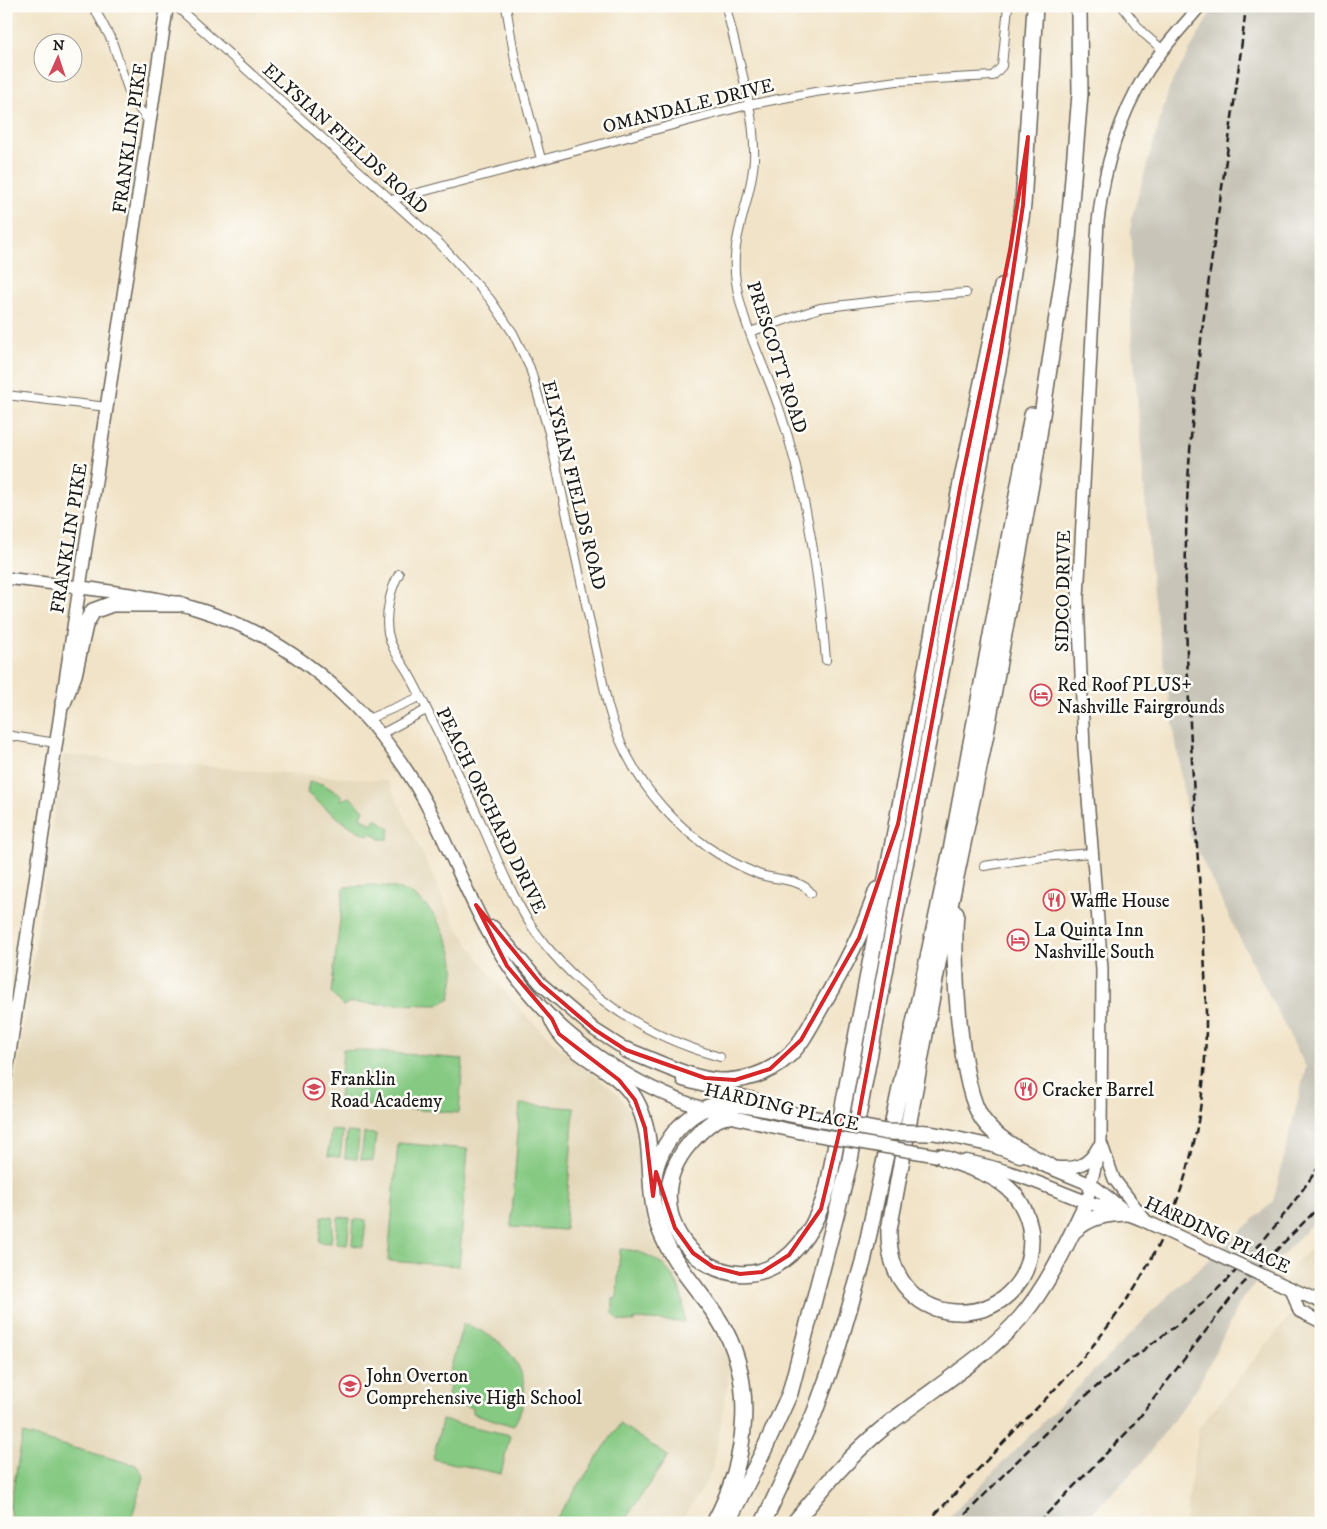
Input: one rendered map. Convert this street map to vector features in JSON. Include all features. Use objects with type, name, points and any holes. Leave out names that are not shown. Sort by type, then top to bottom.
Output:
[{"type":"highway","points":[[727,1523],[790,1393],[849,1165],[1001,352],[1022,205],[1028,137],[1035,6]]},
{"type":"highway","points":[[940,1156],[1005,1185],[1022,1207],[1030,1227],[1029,1256],[1021,1277],[1000,1300],[980,1310],[966,1312],[946,1311],[917,1298],[903,1285],[896,1274],[890,1254],[889,1239],[891,1214],[902,1153],[1020,554],[1067,250],[1080,94],[1080,10]]},
{"type":"highway","points":[[763,1523],[814,1414],[836,1354],[850,1308],[870,1232],[896,1099],[952,845],[1046,339],[1061,219],[1080,10]]},
{"type":"highway","points":[[730,1116],[717,1120],[704,1129],[681,1155],[670,1182],[670,1213],[683,1241],[704,1262],[725,1272],[756,1274],[776,1265],[796,1248],[813,1225],[825,1198],[845,1107],[960,488],[1010,251],[1028,137]]},
{"type":"highway","points":[[63,703],[74,675],[85,625],[93,611],[112,604],[179,604]]},
{"type":"highway","points":[[626,1050],[717,1081],[750,1078],[770,1069],[786,1058],[806,1033],[854,948],[868,915],[898,824]]},
{"type":"highway","points":[[962,849],[955,948],[957,988],[970,1092],[979,1114],[994,1132],[1049,1166]]},
{"type":"highway","points":[[552,1018],[563,1039],[619,1080],[635,1100],[644,1122],[653,1196],[658,1222],[666,1243],[724,1328],[734,1350],[741,1376],[743,1400],[741,1444],[734,1476],[714,1523]]},
{"type":"highway","points":[[653,1196],[655,1172],[665,1146],[682,1124],[716,1105],[729,1104],[801,1113],[886,1132],[936,1134]]},
{"type":"highway","points":[[794,1523],[837,1471],[881,1430],[995,1343],[1014,1324],[1044,1286],[1087,1202]]},
{"type":"highway","points":[[1073,1232],[1086,1221],[1097,1216],[1130,1209]]},
{"type":"main road","name":"FRANKLIN PIKE","points":[[6,1076],[167,6]]},
{"type":"main road","name":"SIDCO DRIVE","points":[[1087,1202],[1101,1138],[1102,969],[1080,685],[1078,598],[1098,221],[1105,176],[1120,125],[1136,89],[1163,50],[1200,6]]},
{"type":"main road","points":[[6,578],[79,587]]},
{"type":"main road","name":"HARDING PLACE","points":[[79,587],[179,604],[233,622],[290,652],[328,680],[368,719],[398,755],[422,796],[507,966],[552,1018],[591,1051],[625,1073],[661,1092],[706,1110],[799,1132],[940,1156],[1009,1171],[1087,1202],[1130,1209]]},
{"type":"main road","name":"HARDING PLACE","points":[[476,905],[541,984],[595,1030],[626,1050],[656,1068],[701,1086],[801,1113]]},
{"type":"main road","name":"HARDING PLACE","points":[[936,1134],[993,1146],[1049,1166],[1092,1185],[1147,1222],[1303,1294],[1321,1300]]},
{"type":"main road","points":[[1049,1166],[1072,1168],[1084,1164],[1093,1155],[1101,1138]]},
{"type":"main road","points":[[1101,1138],[1114,1179],[1130,1209]]},
{"type":"main road","points":[[1287,1286],[1299,1311],[1321,1322]]},
{"type":"street","points":[[93,6],[112,41],[131,98],[150,123]]},
{"type":"street","name":"ELYSIAN FIELDS ROAD","points":[[176,6],[440,244],[479,286],[513,333],[530,368],[549,434],[608,706],[617,735],[637,775],[656,801],[675,821],[711,850],[747,869],[802,885],[811,893]]},
{"type":"street","points":[[506,6],[515,60],[541,159]]},
{"type":"street","name":"PRESCOTT ROAD","points":[[726,6],[754,140],[754,167],[738,230],[735,261],[738,290],[750,332],[782,415],[804,500],[816,558],[826,660]]},
{"type":"street","name":"OMANDALE DRIVE","points":[[391,200],[748,104],[872,84],[986,77],[998,73],[1003,62],[1008,6]]},
{"type":"street","points":[[1122,6],[1143,33],[1163,50]]},
{"type":"street","points":[[750,332],[820,308],[909,297],[966,293]]},
{"type":"street","points":[[6,395],[107,407]]},
{"type":"street","name":"PEACH ORCHARD DRIVE","points":[[399,574],[392,592],[388,631],[392,646],[420,697],[472,803],[511,890],[530,925],[549,950],[584,985],[632,1022],[666,1038],[720,1057]]},
{"type":"street","points":[[368,719],[420,697]]},
{"type":"street","points":[[381,734],[426,710]]},
{"type":"street","points":[[6,735],[56,743]]},
{"type":"street","points":[[984,866],[1042,857],[1092,853]]},
{"type":"highlighted area","points":[[1028,137],[1023,205],[1001,352],[858,1119],[843,1117],[821,1209],[789,1255],[762,1272],[740,1274],[713,1267],[693,1253],[675,1228],[656,1172],[653,1196],[645,1128],[635,1100],[619,1080],[559,1034],[552,1019],[507,966],[476,905],[541,984],[595,1030],[626,1050],[705,1078],[735,1080],[770,1069],[801,1040],[859,938],[898,824],[960,488],[1010,251]]},
{"type":"shaded area","points":[[1214,6],[1321,6],[1321,1214],[1243,1297],[1197,1388],[1141,1464],[1082,1523],[943,1523],[1164,1300],[1273,1202],[1306,1067],[1235,929],[1190,835],[1152,585],[1131,321],[1131,220],[1169,89]]},
{"type":"shaded area","name":"Franklin Road Academy","points":[[63,755],[388,781],[455,924],[486,969],[521,1011],[561,1049],[616,1092],[630,1109],[636,1131],[645,1214],[652,1239],[732,1362],[713,1468],[704,1486],[680,1523],[6,1523],[6,1145]]},
{"type":"shaded area","points":[[1321,1239],[1321,1523],[1185,1523],[1199,1427],[1306,1296],[1283,1285],[1293,1265]]},
{"type":"green space","points":[[309,782],[323,784],[342,796],[340,800],[350,797],[364,810],[361,817],[371,824],[376,818],[390,829],[388,839],[380,839],[372,833],[367,835],[343,822],[307,793]]},
{"type":"green space","points":[[371,885],[406,891],[423,903],[438,921],[449,943],[454,963],[450,998],[438,1005],[349,1003],[343,1006],[331,993],[344,887]]},
{"type":"green space","points":[[343,1049],[463,1059],[459,1113],[339,1103]]},
{"type":"green space","points":[[520,1104],[574,1108],[565,1230],[511,1227]]},
{"type":"green space","points":[[331,1130],[343,1131],[340,1157],[328,1156]]},
{"type":"green space","points":[[347,1132],[359,1133],[357,1159],[345,1158]]},
{"type":"green space","points":[[364,1133],[376,1134],[373,1161],[361,1159]]},
{"type":"green space","points":[[398,1143],[468,1149],[459,1266],[388,1261]]},
{"type":"green space","points":[[322,1216],[333,1217],[331,1243],[319,1242]]},
{"type":"green space","points":[[338,1217],[350,1218],[347,1245],[336,1244]]},
{"type":"green space","points":[[354,1219],[366,1220],[363,1247],[352,1245]]},
{"type":"green space","points":[[620,1249],[648,1255],[668,1271],[676,1281],[681,1294],[684,1307],[684,1322],[634,1319],[634,1322],[620,1321],[613,1313],[613,1299],[617,1298]]},
{"type":"green space","points":[[463,1324],[480,1330],[494,1339],[507,1350],[516,1363],[522,1377],[524,1393],[521,1409],[513,1426],[472,1413],[473,1408],[451,1401],[448,1395],[450,1387],[446,1385]]},
{"type":"green space","points":[[442,1420],[510,1435],[501,1474],[433,1459]]},
{"type":"green space","points":[[620,1424],[668,1456],[623,1523],[553,1523]]},
{"type":"green space","points":[[23,1434],[136,1465],[144,1477],[130,1523],[11,1523],[10,1505]]},
{"type":"railway","points":[[926,1523],[1064,1380],[1107,1328],[1133,1291],[1170,1219],[1188,1167],[1199,1116],[1205,1064],[1206,1012],[1187,654],[1186,538],[1194,404],[1201,338],[1246,6]]},
{"type":"railway","points":[[957,1523],[1059,1420],[1107,1378],[1184,1319],[1214,1293],[1279,1221],[1321,1163]]},
{"type":"railway","points":[[1038,1523],[1132,1427],[1238,1289],[1321,1205]]},
{"type":"place","name":"Red Roof PLUS+ Nashville Fairgrounds","points":[[1041,695]]},
{"type":"place","name":"Waffle House","points":[[1054,900]]},
{"type":"place","name":"La Quinta Inn Nashville South","points":[[1018,940]]},
{"type":"place","name":"Franklin Road Academy","points":[[314,1089]]},
{"type":"place","name":"Cracker Barrel","points":[[1026,1089]]},
{"type":"place","name":"John Overton Comprehensive High School","points":[[350,1386]]}]
